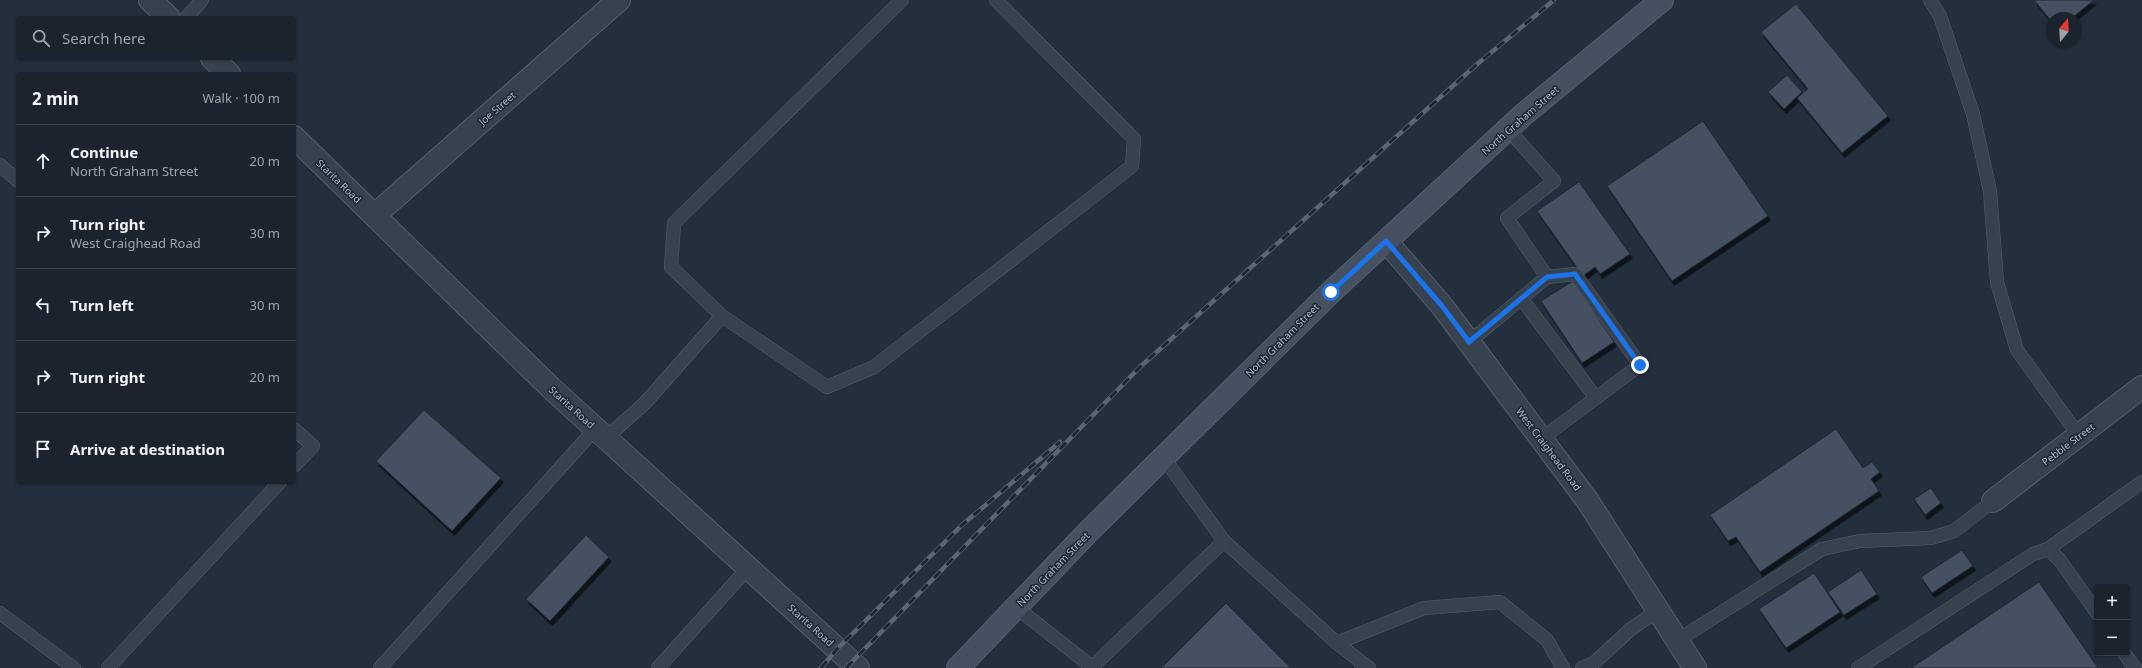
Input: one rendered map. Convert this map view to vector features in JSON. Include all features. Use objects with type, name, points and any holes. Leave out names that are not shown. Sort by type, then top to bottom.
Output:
[{"type":"main road","name":"North Graham Street","points":[[958,668],[1163,457],[1331,292],[1508,129],[1662,0]]},
{"type":"street","points":[[150,0],[167,16]]},
{"type":"street","name":"Joe Street","points":[[375,215],[619,0]]},
{"type":"street","points":[[214,60],[227,72]]},
{"type":"street","name":"Starita Road","points":[[296,139],[551,388],[858,668]]},
{"type":"street","name":"West Craighead Road","points":[[1386,241],[1442,306],[1587,500],[1695,668]]},
{"type":"street","name":"Pebble Street","points":[[1993,501],[2142,387]]},
{"type":"lane","points":[[188,16],[202,0]]},
{"type":"lane","points":[[902,0],[674,223],[671,267],[722,316],[827,387],[874,367],[1132,166],[1134,139],[996,0]]},
{"type":"lane","points":[[1930,0],[1940,16],[1973,114],[1990,191],[1997,282],[2017,350],[2079,436]]},
{"type":"lane","points":[[1508,129],[1554,181],[1507,218],[1547,277]]},
{"type":"lane","points":[[0,165],[16,179]]},
{"type":"lane","points":[[1469,342],[1547,277],[1575,274],[1597,310],[1640,365],[1541,439]]},
{"type":"lane","points":[[1521,298],[1558,337],[1596,398]]},
{"type":"lane","points":[[380,668],[601,433],[645,403],[722,316]]},
{"type":"lane","points":[[296,431],[313,446],[296,464]]},
{"type":"lane","points":[[1163,457],[1224,541],[1337,643],[1369,668]]},
{"type":"lane","points":[[1858,668],[2033,554],[2048,549],[2142,482]]},
{"type":"lane","points":[[108,668],[278,484]]},
{"type":"lane","points":[[1678,640],[1822,548],[1860,541],[1931,538],[1954,531],[1993,501]]},
{"type":"lane","points":[[1016,607],[1092,667],[1224,541]]},
{"type":"lane","points":[[2048,549],[2059,559],[2094,609]]},
{"type":"lane","points":[[658,668],[748,568]]},
{"type":"lane","points":[[1337,643],[1424,608],[1500,602],[1547,640],[1563,668]]},
{"type":"lane","points":[[1582,668],[1595,662],[1631,629],[1658,610]]},
{"type":"lane","points":[[0,613],[74,668]]},
{"type":"lane","points":[[2126,656],[2135,668]]},
{"type":"building","points":[[2034,0],[2094,0],[2079,12],[2046,12],[2046,15]]},
{"type":"building","points":[[1796,4],[1888,116],[1842,153],[1797,98],[1808,89],[1761,32]]},
{"type":"building","points":[[1787,75],[1802,92],[1784,109],[1768,92]]},
{"type":"building","points":[[1703,121],[1768,216],[1672,281],[1607,186]]},
{"type":"building","points":[[1579,182],[1630,254],[1600,274],[1595,267],[1583,276],[1537,211]]},
{"type":"building","points":[[1573,281],[1614,342],[1582,363],[1541,301]]},
{"type":"building","points":[[424,410],[501,478],[452,531],[376,461]]},
{"type":"building","points":[[1836,429],[1863,468],[1872,462],[1880,472],[1871,479],[1879,491],[1760,572],[1736,537],[1728,541],[1710,515]]},
{"type":"building","points":[[1931,488],[1941,503],[1925,515],[1914,499]]},
{"type":"building","points":[[586,535],[609,557],[550,621],[526,599]]},
{"type":"building","points":[[1962,550],[1973,566],[1932,593],[1921,577]]},
{"type":"building","points":[[1861,570],[1877,594],[1844,615],[1828,592]]},
{"type":"building","points":[[1814,573],[1840,612],[1786,648],[1759,609]]},
{"type":"building","points":[[2039,582],[2098,668],[1911,668]]},
{"type":"building","points":[[1226,603],[1291,668],[1161,668]]},
{"type":"railway","points":[[846,668],[1140,367],[1475,66],[1554,0]]},
{"type":"railway","points":[[821,668],[837,649],[962,525],[1060,442]]},
{"type":"route","points":[[1331,292],[1386,241],[1442,306],[1469,342],[1547,277],[1575,274],[1640,365]]}]
